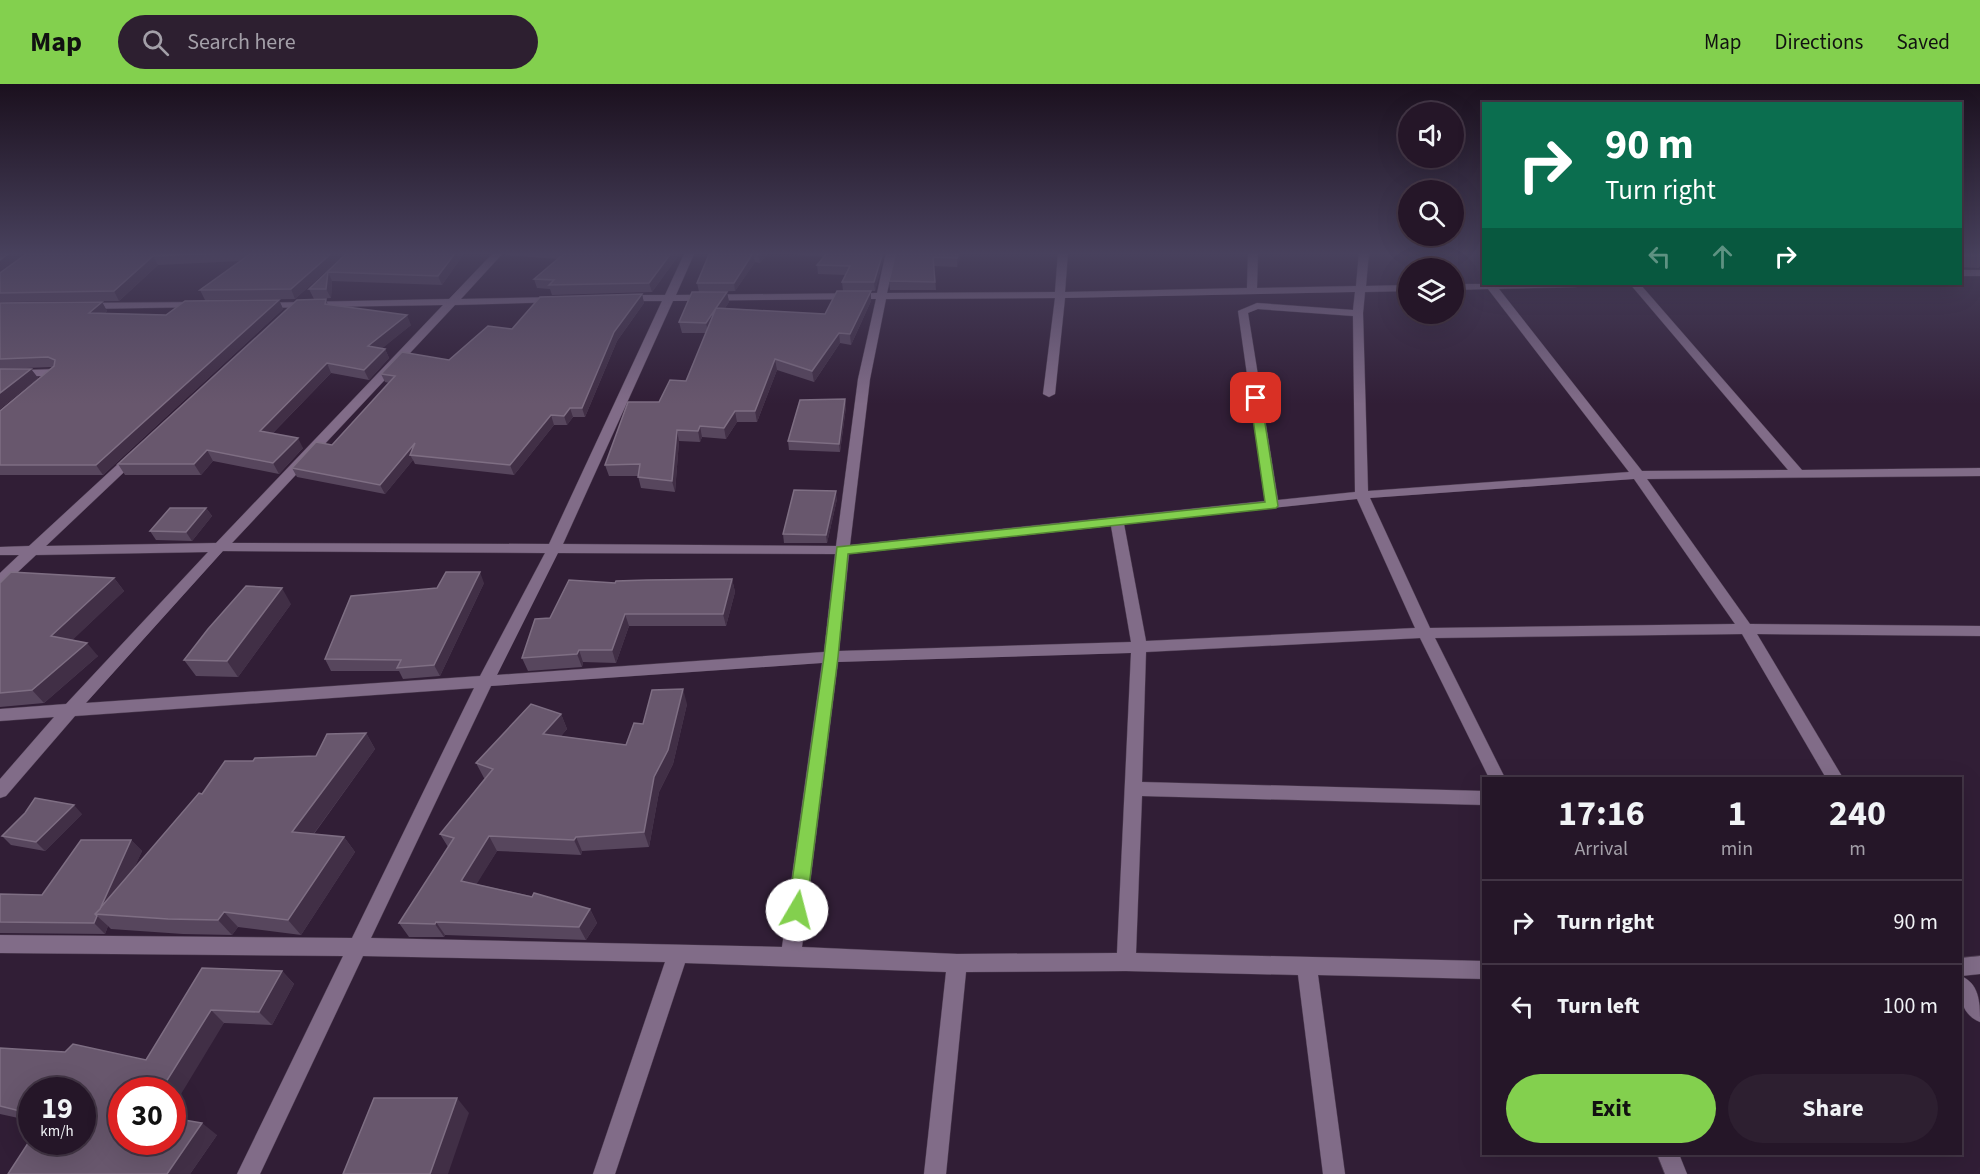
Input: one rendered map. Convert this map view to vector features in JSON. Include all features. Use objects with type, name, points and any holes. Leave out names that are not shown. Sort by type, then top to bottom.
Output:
[{"type":"street","points":[[251,305],[385,303]]},
{"type":"street","points":[[0,791],[70,708],[451,303]]},
{"type":"street","points":[[248,1174],[485,682],[553,550],[666,303]]},
{"type":"street","points":[[791,956],[831,657],[864,379],[880,303]]},
{"type":"street","points":[[1049,394],[1059,303]]},
{"type":"street","points":[[1359,303],[1362,495],[1425,633],[1497,777]]},
{"type":"street","points":[[1504,303],[1638,475],[1746,629],[1834,777]]},
{"type":"street","points":[[1651,303],[1797,472]]},
{"type":"street","points":[[281,320],[298,304]]},
{"type":"street","points":[[72,306],[215,305]]},
{"type":"street","points":[[1272,506],[1243,311],[1257,306],[1358,313]]},
{"type":"street","points":[[0,374],[55,372],[37,388]]},
{"type":"street","points":[[0,581],[144,448]]},
{"type":"street","points":[[0,551],[220,547],[842,550],[1362,495],[1638,475],[1980,472]]},
{"type":"street","points":[[1117,522],[1139,647],[1126,962]]},
{"type":"street","points":[[0,715],[70,708],[485,682],[831,657],[1139,647],[1425,633],[1746,629],[1980,631]]},
{"type":"street","points":[[1133,789],[1482,798]]},
{"type":"street","points":[[0,944],[357,947],[791,956],[957,963],[1126,962],[1482,970]]},
{"type":"street","points":[[604,1174],[678,954]]},
{"type":"street","points":[[935,1174],[957,963]]},
{"type":"street","points":[[1962,967],[1980,965]]},
{"type":"street","points":[[1306,966],[1334,1174]]},
{"type":"street","points":[[1962,988],[1980,1011]]},
{"type":"street","points":[[1668,1155],[1676,1174]]},
{"type":"building","points":[[0,303],[101,303],[89,313],[166,315],[182,303],[276,303],[96,465],[0,465],[0,411],[54,366],[55,360],[48,357],[0,359]]},
{"type":"building","points":[[294,303],[325,303],[407,315],[368,346],[385,349],[364,370],[327,363],[260,431],[298,438],[273,463],[207,450],[194,464],[118,464]]},
{"type":"building","points":[[535,303],[635,303],[614,332],[582,408],[570,408],[564,416],[551,415],[510,465],[410,455],[415,443],[380,485],[292,468],[316,442],[332,445],[395,376],[381,374],[402,352],[449,360],[488,326],[512,329]]},
{"type":"building","points":[[687,303],[720,303],[706,323],[679,322]]},
{"type":"building","points":[[831,303],[865,303],[850,334],[839,333],[812,371],[775,359],[755,411],[735,411],[724,428],[700,426],[698,431],[677,430],[672,481],[638,477],[640,464],[605,465],[628,402],[659,402],[670,380],[686,381],[716,308],[825,314]]},
{"type":"building","points":[[0,369],[31,369],[0,393]]},
{"type":"building","points":[[845,399],[839,444],[788,441],[800,400]]},
{"type":"building","points":[[794,490],[836,491],[826,535],[783,534]]},
{"type":"building","points":[[170,508],[206,508],[186,532],[150,531]]},
{"type":"building","points":[[11,572],[114,578],[51,636],[87,643],[32,690],[0,693],[0,583]]},
{"type":"building","points":[[446,572],[480,572],[434,665],[397,668],[401,660],[325,659],[351,596],[437,588]]},
{"type":"building","points":[[732,579],[723,614],[625,614],[612,650],[579,650],[577,654],[522,658],[535,619],[550,618],[569,580],[615,583],[616,581]]},
{"type":"building","points":[[246,586],[282,588],[227,661],[184,660],[208,629]]},
{"type":"building","points":[[683,689],[668,750],[654,777],[644,832],[576,837],[574,840],[489,836],[461,881],[532,897],[534,893],[590,909],[579,927],[436,922],[435,924],[399,923],[454,838],[440,834],[493,769],[476,763],[531,704],[561,714],[543,734],[626,745],[634,723],[643,724],[652,690]]},
{"type":"building","points":[[366,733],[292,832],[344,837],[288,920],[224,912],[218,920],[95,914],[199,793],[202,794],[225,761],[316,756],[327,734]]},
{"type":"building","points":[[35,798],[74,805],[36,842],[2,836],[25,813]]},
{"type":"building","points":[[81,840],[131,840],[100,909],[95,914],[97,916],[94,923],[0,922],[0,894],[42,895]]},
{"type":"building","points":[[202,968],[282,971],[259,1012],[211,1010],[169,1077],[108,1077],[108,1155],[180,1155],[167,1174],[8,1174],[20,1155],[96,1155],[96,1077],[18,1077],[18,1110],[0,1106],[0,1048],[65,1052],[73,1044],[146,1060]]},
{"type":"building","points":[[374,1098],[457,1098],[430,1174],[343,1174]]},
{"type":"building","points":[[186,1120],[202,1123],[186,1146]]},
{"type":"route","points":[[797,910],[831,657],[842,550],[1272,506],[1256,398]]}]
